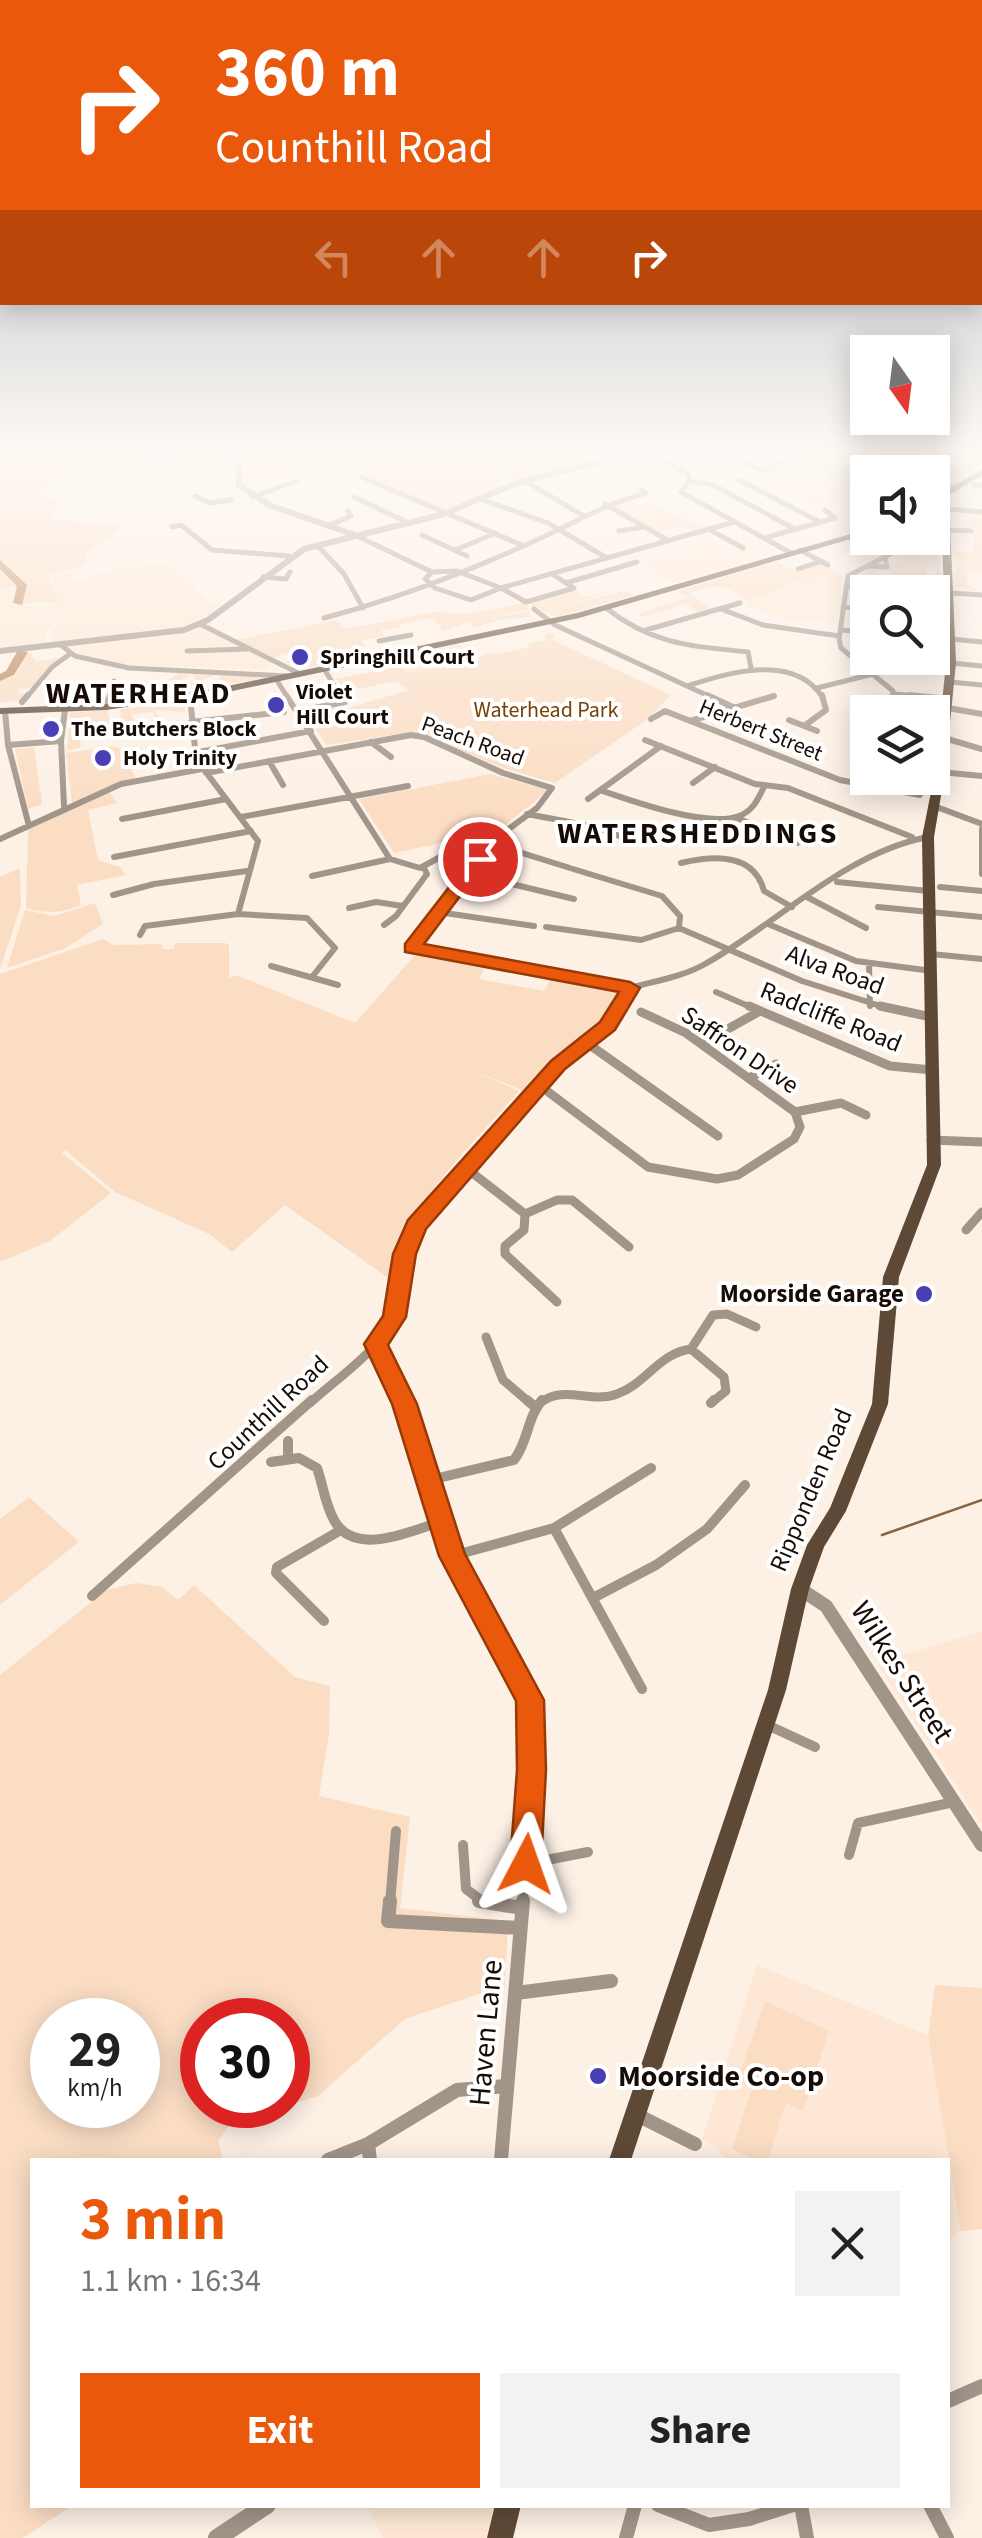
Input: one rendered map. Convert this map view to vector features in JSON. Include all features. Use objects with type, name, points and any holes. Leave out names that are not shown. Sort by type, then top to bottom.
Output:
[{"type":"main road","points":[[2,711],[66,710],[190,696],[551,622],[733,570]]},
{"type":"main road","name":"Ripponden Road","points":[[949,695],[950,616]]},
{"type":"main road","name":"Ripponden Road","points":[[621,2158],[766,1724],[800,1589],[880,1404],[892,1277],[934,1165],[931,912],[935,889],[920,837],[929,795]]},
{"type":"main road","points":[[500,2538],[507,2508]]},
{"type":"street","points":[[0,652],[164,635],[200,624],[271,570]]},
{"type":"street","points":[[341,570],[363,608]]},
{"type":"street","points":[[429,570],[464,573],[526,602],[574,588],[552,574]]},
{"type":"street","points":[[324,618],[432,586],[470,570]]},
{"type":"street","points":[[432,572],[425,579],[432,586],[466,600],[563,570]]},
{"type":"street","points":[[566,583],[609,570]]},
{"type":"street","points":[[850,655],[841,648],[840,633],[848,576],[858,570]]},
{"type":"street","points":[[263,577],[283,579],[290,577],[290,572]]},
{"type":"street","points":[[846,586],[850,586]]},
{"type":"street","points":[[950,592],[982,595]]},
{"type":"street","points":[[645,631],[740,603]]},
{"type":"street","points":[[843,607],[850,608]]},
{"type":"street","points":[[606,608],[630,628],[676,645],[748,652],[751,668]]},
{"type":"street","points":[[721,608],[763,625],[850,633]]},
{"type":"street","points":[[534,610],[551,622],[735,708]]},
{"type":"street","points":[[200,624],[300,674]]},
{"type":"street","points":[[379,641],[410,633],[424,648]]},
{"type":"street","points":[[951,640],[982,642]]},
{"type":"street","points":[[61,645],[70,654],[116,667],[282,673],[298,711],[390,860]]},
{"type":"street","points":[[622,655],[639,648]]},
{"type":"street","points":[[187,651],[247,649]]},
{"type":"street","points":[[22,702],[70,654]]},
{"type":"street","points":[[951,661],[982,666]]},
{"type":"street","points":[[687,686],[751,668],[790,673],[824,697],[826,710],[804,726]]},
{"type":"street","points":[[298,711],[345,702],[324,669]]},
{"type":"street","points":[[816,688],[870,675]]},
{"type":"street","points":[[875,675],[895,694],[922,695]]},
{"type":"street","points":[[106,706],[114,681]]},
{"type":"street","points":[[950,696],[982,685]]},
{"type":"street","points":[[190,696],[193,753],[258,840],[238,914]]},
{"type":"street","points":[[690,721],[774,696]]},
{"type":"street","points":[[950,697],[982,714]]},
{"type":"street","points":[[66,710],[61,741],[64,806],[68,808]]},
{"type":"street","points":[[2,711],[29,826]]},
{"type":"street","name":"Herbert Street","points":[[651,719],[665,711],[850,782]]},
{"type":"street","points":[[191,722],[284,712]]},
{"type":"street","points":[[789,720],[816,731]]},
{"type":"street","points":[[193,753],[311,731]]},
{"type":"street","name":"Peach Road","points":[[0,839],[121,784],[407,736],[424,737],[503,772],[551,786]]},
{"type":"street","points":[[645,740],[764,787],[788,788],[920,837]]},
{"type":"street","points":[[950,740],[982,749]]},
{"type":"street","points":[[8,746],[61,741]]},
{"type":"street","points":[[371,742],[391,757]]},
{"type":"street","points":[[588,799],[661,746]]},
{"type":"street","points":[[269,761],[282,784]]},
{"type":"street","points":[[693,783],[715,767]]},
{"type":"street","points":[[950,773],[982,776]]},
{"type":"street","points":[[240,817],[408,786]]},
{"type":"street","points":[[551,786],[549,794],[491,841],[412,948],[630,988],[689,971],[807,897],[920,837]]},
{"type":"street","points":[[737,818],[756,803],[764,787]]},
{"type":"street","points":[[600,790],[704,820],[737,818],[797,843],[821,832]]},
{"type":"street","name":"Herbert Street","points":[[906,795],[927,800],[982,826]]},
{"type":"street","points":[[122,819],[226,799]]},
{"type":"street","points":[[562,821],[574,810]]},
{"type":"street","points":[[527,814],[622,837]]},
{"type":"street","points":[[982,826],[982,874]]},
{"type":"street","points":[[114,857],[127,851],[251,831]]},
{"type":"street","points":[[312,876],[390,860],[424,868],[436,865],[463,843],[491,841],[662,896],[680,916],[679,928],[641,940],[546,928]]},
{"type":"street","points":[[681,863],[716,856],[751,868],[760,875],[764,891],[792,907]]},
{"type":"street","points":[[384,925],[426,874],[424,868]]},
{"type":"street","points":[[117,892],[247,871]]},
{"type":"street","points":[[466,874],[574,899]]},
{"type":"street","points":[[834,882],[982,891]]},
{"type":"street","points":[[807,897],[866,928]]},
{"type":"street","points":[[349,908],[376,902],[403,906]]},
{"type":"street","points":[[878,907],[982,917]]},
{"type":"street","points":[[438,912],[534,926]]},
{"type":"street","points":[[140,935],[146,926],[168,921],[238,914],[307,918],[336,948],[312,977]]},
{"type":"street","points":[[768,924],[869,964],[982,960]]},
{"type":"street","name":"Alva Road","points":[[679,928],[826,993],[932,1018]]},
{"type":"street","points":[[869,964],[870,1006]]},
{"type":"street","points":[[271,966],[338,985]]},
{"type":"street","name":"Counthill Road","points":[[92,1596],[376,1344],[394,1317],[405,1254],[416,1226],[539,1085],[616,1017],[630,988]]},
{"type":"street","name":"Radcliffe Road","points":[[716,992],[890,1066],[932,1070]]},
{"type":"street","points":[[701,1044],[760,1011]]},
{"type":"street","name":"Saffron Drive","points":[[539,1085],[648,1167],[716,1179],[738,1175],[794,1139],[800,1127],[795,1112],[701,1044],[641,1012]]},
{"type":"street","points":[[587,1043],[718,1136]]},
{"type":"street","points":[[749,1078],[776,1064]]},
{"type":"street","points":[[795,1112],[843,1100],[859,1107],[866,1116]]},
{"type":"street","points":[[932,1140],[982,1142]]},
{"type":"street","points":[[466,1168],[525,1214]]},
{"type":"street","points":[[525,1214],[557,1200],[572,1200],[629,1247]]},
{"type":"street","points":[[966,1230],[982,1212]]},
{"type":"street","points":[[525,1214],[524,1230],[505,1246],[505,1254],[557,1302]]},
{"type":"street","points":[[691,1349],[714,1315],[727,1314],[756,1327]]},
{"type":"street","points":[[486,1338],[502,1380],[536,1408]]},
{"type":"street","name":"Haven Lane","points":[[376,1344],[404,1404],[452,1556],[530,1700],[532,1770],[501,2158]]},
{"type":"street","points":[[430,1480],[498,1467],[514,1460],[528,1438],[542,1400],[560,1394],[620,1394],[677,1349],[691,1349],[724,1377],[726,1391],[711,1404]]},
{"type":"street","points":[[288,1441],[288,1458]]},
{"type":"street","points":[[272,1462],[300,1458],[317,1468],[341,1530],[354,1537],[373,1539],[442,1522]]},
{"type":"street","points":[[452,1556],[554,1528],[651,1468]]},
{"type":"street","points":[[593,1598],[656,1565],[707,1529],[745,1484]]},
{"type":"street","points":[[554,1528],[642,1688]]},
{"type":"street","points":[[324,1622],[276,1573],[277,1568],[321,1546],[341,1530]]},
{"type":"street","name":"Wilkes Street","points":[[800,1589],[826,1606],[982,1845]]},
{"type":"street","points":[[766,1724],[815,1747]]},
{"type":"street","points":[[849,1855],[858,1823],[954,1802]]},
{"type":"street","points":[[396,1831],[388,1921],[520,1928]]},
{"type":"street","points":[[462,1845],[459,1875],[470,1900],[482,1906],[522,1908]]},
{"type":"street","points":[[526,1864],[588,1852]]},
{"type":"street","points":[[516,1993],[611,1982]]},
{"type":"street","points":[[333,2158],[368,2144],[456,2090],[506,2086]]},
{"type":"street","points":[[635,2114],[695,2144]]},
{"type":"street","points":[[368,2144],[370,2158]]},
{"type":"street","points":[[950,2400],[982,2386]]},
{"type":"street","points":[[217,2538],[262,2508]]},
{"type":"street","points":[[626,2538],[633,2508]]},
{"type":"street","points":[[666,2508],[709,2525],[787,2508]]},
{"type":"street","points":[[798,2508],[807,2538]]},
{"type":"street","points":[[932,2508],[947,2538]]},
{"type":"shaded area","points":[[176,570],[207,601],[222,605],[193,623],[273,663],[268,666],[270,670],[124,665],[76,653],[64,641],[49,643],[57,623],[43,606],[60,602],[50,575],[70,573],[79,582],[98,573]]},
{"type":"shaded area","points":[[654,570],[717,570],[675,583]]},
{"type":"shaded area","points":[[770,570],[835,570],[843,575],[835,623],[781,618],[746,604],[749,602],[745,599]]},
{"type":"shaded area","points":[[0,587],[12,587],[17,604],[42,608],[54,623],[46,633],[45,643],[0,648]]},
{"type":"shaded area","points":[[459,644],[464,648],[451,653],[455,663],[407,673],[394,658]]},
{"type":"shaded area","points":[[982,1631],[982,1826],[877,1663]]},
{"type":"shaded area","points":[[757,1965],[928,2035],[949,2158],[724,2158],[715,2146],[702,2139]]},
{"type":"shaded area","points":[[950,2166],[961,2231],[950,2239]]},
{"type":"shaded area","points":[[368,2508],[495,2508],[491,2538],[383,2538]]},
{"type":"green space","points":[[0,570],[67,570],[48,575],[60,602],[17,604],[15,587],[0,587]]},
{"type":"green space","points":[[748,570],[835,570],[843,575],[840,588],[811,573],[818,580],[805,584],[796,578],[776,590],[738,603],[735,601],[744,599],[742,596],[709,587],[689,594],[710,608],[723,606],[700,613],[686,604],[642,617],[637,614],[687,598],[678,591]]},
{"type":"green space","points":[[889,570],[926,570],[927,575],[891,575]]},
{"type":"green space","points":[[956,570],[982,570],[967,572],[967,585],[982,592],[956,587]]},
{"type":"green space","points":[[621,587],[559,608],[625,590],[634,595],[557,617],[530,604],[575,590],[586,597]]},
{"type":"green space","points":[[524,603],[531,609],[479,621],[529,611],[531,617],[472,628],[471,621],[443,632],[434,618],[399,624],[400,627],[381,630],[385,636],[361,641],[365,646],[342,650],[340,655],[347,660],[301,669],[285,662],[293,659],[286,653],[275,658],[235,640],[338,620],[345,629],[436,612],[469,614]]},
{"type":"green space","name":"Waterhead Park","points":[[551,633],[555,637],[551,639],[671,695],[648,719],[555,783],[506,769],[415,732],[326,745],[308,715],[325,708],[349,708],[408,690],[398,682],[401,680],[364,688],[343,687],[336,679],[401,666],[408,673],[454,664],[451,653],[458,652],[461,659],[479,661],[489,652],[498,654],[530,647],[528,644],[547,640],[543,635]]},
{"type":"green space","points":[[25,652],[30,652],[36,662],[60,657],[32,688],[20,689],[18,692],[25,694],[19,700],[0,703],[0,681],[16,676]]},
{"type":"green space","points":[[179,673],[189,675],[177,683],[196,682],[192,673],[216,674],[203,680],[207,685],[219,681],[221,674],[268,677],[161,696],[163,691],[171,691],[174,683],[145,687],[146,682],[110,680],[166,682]]},
{"type":"green space","points":[[184,702],[185,712],[156,710],[163,717],[155,718],[153,712],[131,714],[134,720],[143,721],[102,728],[80,741],[81,747],[67,751],[70,713],[108,710],[108,718],[122,720],[120,709]]},
{"type":"green space","points":[[112,746],[162,758],[130,765],[135,778],[72,803],[66,753]]},
{"type":"green space","points":[[34,747],[42,804],[28,809],[15,749]]},
{"type":"green space","points":[[490,774],[549,790],[496,832],[394,853],[359,799]]},
{"type":"green space","points":[[109,791],[117,803],[88,810],[98,860],[120,867],[126,875],[77,885],[81,905],[74,908],[47,912],[26,908],[28,830]]},
{"type":"green space","points":[[20,868],[21,906],[0,969],[0,877]]},
{"type":"green space","points":[[95,903],[103,924],[66,948],[7,968],[25,910],[54,916]]},
{"type":"green space","points":[[103,939],[113,945],[162,944],[163,949],[174,949],[175,943],[225,943],[229,945],[229,978],[236,975],[355,1023],[416,954],[484,969],[479,979],[544,991],[551,978],[622,989],[603,1022],[548,1065],[526,1092],[466,1068],[519,1091],[460,1156],[425,1202],[410,1226],[391,1280],[285,1205],[232,1252],[209,1234],[115,1192],[65,1150],[62,1153],[111,1193],[50,1241],[0,1262],[0,974]]},
{"type":"green space","points":[[29,1497],[79,1542],[0,1605],[0,1519]]},
{"type":"green space","points":[[136,1583],[162,1587],[178,1600],[194,1585],[295,1677],[330,1686],[329,1735],[319,1796],[410,1817],[400,1908],[508,1921],[505,1985],[405,2019],[318,2096],[310,2098],[310,1998],[180,1998],[180,2128],[227,2128],[218,2141],[222,2158],[30,2158],[30,2508],[68,2508],[23,2538],[0,2538],[0,1675],[106,1590]]},
{"type":"green space","points":[[935,1985],[982,1988],[982,2229],[961,2231],[928,2035]]},
{"type":"green space","points":[[765,2001],[829,2031],[803,2111],[786,2103],[769,2158],[751,2158],[732,2149],[752,2088],[737,2081]]},
{"type":"waterway","points":[[7,570],[22,585],[18,603]]},
{"type":"waterway","points":[[0,678],[10,673],[22,652]]},
{"type":"waterway","points":[[882,1535],[982,1500]]},
{"type":"place","name":"Springhill Court","points":[[300,657]]},
{"type":"place","name":"Violet Hill Court","points":[[276,705]]},
{"type":"place","name":"The Butchers Block","points":[[51,729]]},
{"type":"place","name":"Holy Trinity","points":[[103,758]]},
{"type":"place","name":"Moorside Garage","points":[[924,1294]]},
{"type":"place","name":"Moorside Co-op","points":[[598,2076]]},
{"type":"district","name":"WATERHEAD","points":[[139,693]]},
{"type":"district","name":"WATERSHEDDINGS","points":[[698,833]]},
{"type":"route","points":[[480,859],[412,948],[630,988],[622,1008],[608,1026],[558,1065],[416,1226],[405,1254],[401,1296],[394,1317],[376,1344],[404,1404],[452,1556],[528,1692],[532,1711],[532,1770],[526,1864]]}]
